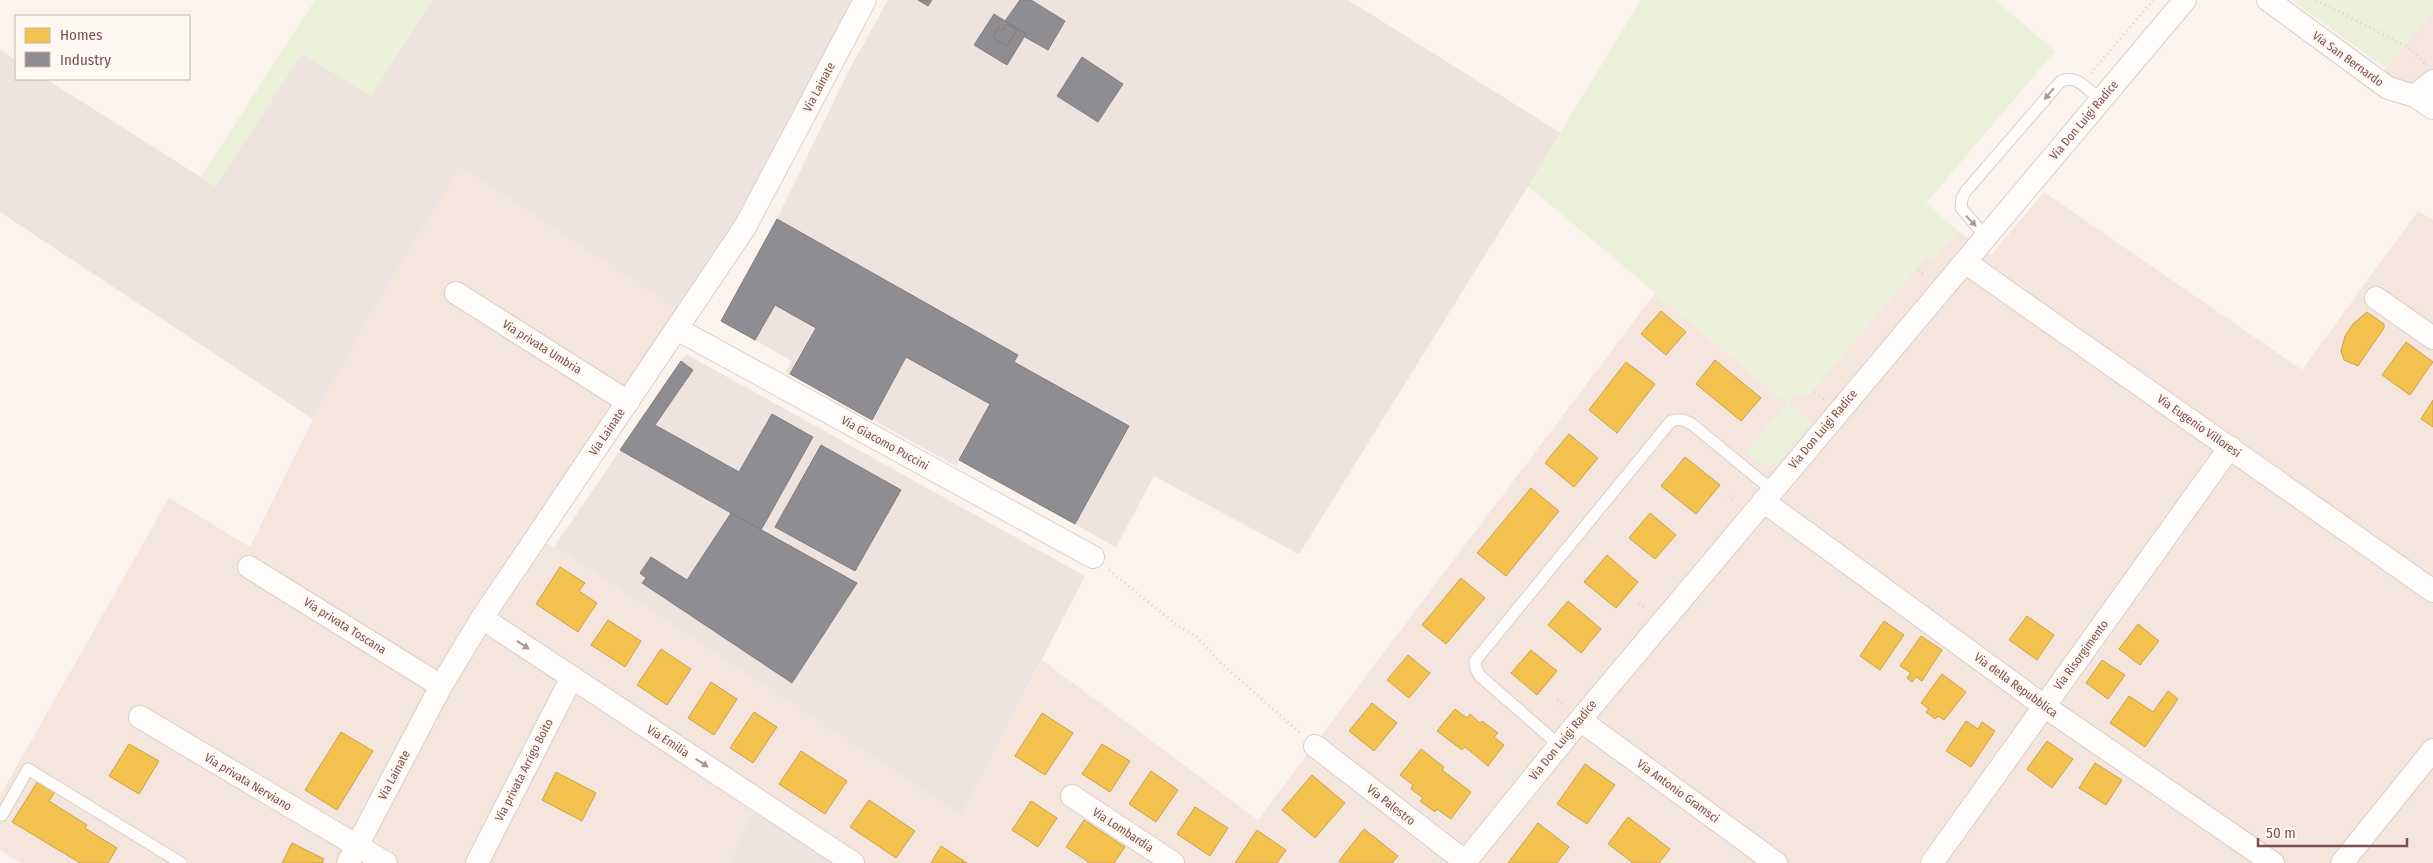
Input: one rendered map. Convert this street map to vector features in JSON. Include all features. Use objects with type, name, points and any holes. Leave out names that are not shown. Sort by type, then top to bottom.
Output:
[{"type":"street","name":"Via Lainate","points":[[352,855],[441,686],[482,618],[745,227],[865,0]]},
{"type":"street","name":"Via Don Luigi Radice","points":[[1466,862],[1559,745],[2185,0]]},
{"type":"street","name":"Via San Bernardo","points":[[2268,0],[2388,88],[2424,102]]},
{"type":"street","points":[[2424,102],[2430,73]]},
{"type":"street","name":"Via Eugenio Villoresi","points":[[1965,262],[2433,591]]},
{"type":"street","name":"Via privata Umbria","points":[[456,293],[628,402]]},
{"type":"street","points":[[2376,298],[2433,338]]},
{"type":"street","name":"Via Giacomo Puccini","points":[[677,329],[1093,557]]},
{"type":"street","name":"Via Risorgimento","points":[[1932,863],[2230,447]]},
{"type":"street","name":"Via della Repubblica","points":[[1768,496],[2044,706],[2273,863]]},
{"type":"street","name":"Via privata Toscana","points":[[248,567],[441,686]]},
{"type":"street","name":"Via Emilia","points":[[482,618],[853,863]]},
{"type":"street","name":"Via privata Arrigo Boito","points":[[477,863],[572,677]]},
{"type":"street","name":"Via privata Nerviano","points":[[140,717],[352,855],[386,863]]},
{"type":"street","name":"Via Antonio Gramsci","points":[[1580,720],[1776,863]]},
{"type":"street","name":"Via Palestro","points":[[1315,746],[1466,862]]},
{"type":"street","points":[[2342,863],[2433,750]]},
{"type":"street","name":"Via Lombardia","points":[[1072,796],[1173,863]]},
{"type":"lane","points":[[1986,237],[1961,208],[1962,198],[1966,191],[2060,82],[2066,78],[2073,78],[2101,100]]},
{"type":"lane","points":[[1559,745],[1480,676],[1476,669],[1475,661],[1671,421],[1677,419],[1687,420],[1768,496]]},
{"type":"lane","points":[[2,815],[28,769],[181,863]]},
{"type":"path","points":[[2088,77],[2153,0]]},
{"type":"path","points":[[2316,0],[2408,47],[2430,73]]},
{"type":"path","points":[[1093,557],[1178,626],[1198,637],[1220,662],[1315,746]]},
{"type":"shaded area","points":[[432,0],[857,0],[740,224],[682,312],[461,167],[383,292],[313,419],[0,212],[0,50],[15,59],[15,80],[48,80],[215,186],[302,54],[371,95]]},
{"type":"shaded area","points":[[888,0],[1348,0],[1561,133],[1299,554],[1154,476],[1116,547],[959,460],[956,466],[786,372],[792,361],[721,321],[777,219],[848,72]]},
{"type":"shaded area","points":[[2433,12],[2433,102],[2381,74]]},
{"type":"shaded area","points":[[461,167],[682,312],[342,863],[21,863],[0,850],[0,796],[169,498],[250,547],[313,419],[383,292]]},
{"type":"shaded area","points":[[2044,192],[2302,370],[2418,211],[2433,220],[2433,863],[851,863],[760,803],[729,863],[355,863],[444,689],[541,539],[961,815],[1042,660],[1258,820],[1655,293],[1787,403],[1797,392],[1808,396],[1926,257],[1931,260],[1958,231],[1991,255]]},
{"type":"shaded area","points":[[686,354],[1085,576],[961,815],[554,547]]},
{"type":"shaded area","points":[[759,802],[851,863],[729,863]]},
{"type":"green space","points":[[315,0],[432,0],[371,96],[302,54],[215,186],[201,177]]},
{"type":"green space","points":[[1641,0],[1995,0],[2055,51],[1926,203],[1958,231],[1931,261],[1926,257],[1808,396],[1802,396],[1797,392],[1788,403],[1811,422],[1778,462],[1773,464],[1760,464],[1745,453],[1787,403],[1528,186]]},
{"type":"green space","points":[[2291,0],[2433,0],[2433,12],[2386,68]]},
{"type":"building: Homes","points":[[1661,311],[1686,332],[1666,355],[1641,334]]},
{"type":"building: Homes","points":[[2367,312],[2384,324],[2384,328],[2358,366],[2344,360],[2341,351],[2345,336],[2353,324]]},
{"type":"building: Homes","points":[[2406,342],[2433,362],[2410,395],[2382,375]]},
{"type":"building: Homes","points":[[1715,360],[1761,398],[1741,421],[1696,384]]},
{"type":"building: Homes","points":[[1626,362],[1655,384],[1617,433],[1589,410]]},
{"type":"building: Homes","points":[[2433,400],[2433,427],[2421,419]]},
{"type":"building: Homes","points":[[1569,434],[1598,458],[1574,487],[1545,463]]},
{"type":"building: Homes","points":[[1685,457],[1720,485],[1696,514],[1661,486]]},
{"type":"building: Homes","points":[[1531,488],[1559,511],[1506,576],[1477,553]]},
{"type":"building: Homes","points":[[1650,513],[1676,535],[1655,559],[1629,538]]},
{"type":"building: Homes","points":[[1607,555],[1638,582],[1616,608],[1584,582]]},
{"type":"building: Homes","points":[[560,567],[585,583],[579,591],[597,603],[578,632],[536,604]]},
{"type":"building: Homes","points":[[1461,578],[1485,598],[1446,644],[1422,625]]},
{"type":"building: Homes","points":[[1568,601],[1601,629],[1581,653],[1548,625]]},
{"type":"building: Homes","points":[[2027,616],[2054,635],[2037,660],[2009,640]]},
{"type":"building: Homes","points":[[608,620],[641,641],[625,667],[591,645]]},
{"type":"building: Homes","points":[[1884,621],[1904,635],[1880,670],[1860,656]]},
{"type":"building: Homes","points":[[2138,624],[2159,641],[2140,665],[2119,649]]},
{"type":"building: Homes","points":[[1921,636],[1942,650],[1922,681],[1916,677],[1912,682],[1907,678],[1911,673],[1900,666]]},
{"type":"building: Homes","points":[[661,649],[691,669],[667,705],[637,685]]},
{"type":"building: Homes","points":[[1531,650],[1557,671],[1537,695],[1511,673]]},
{"type":"building: Homes","points":[[1408,655],[1430,673],[1409,698],[1387,680]]},
{"type":"building: Homes","points":[[2102,660],[2125,675],[2108,699],[2086,683]]},
{"type":"building: Homes","points":[[1942,674],[1966,692],[1944,720],[1938,716],[1935,719],[1926,712],[1929,709],[1921,703]]},
{"type":"building: Homes","points":[[711,682],[737,699],[714,735],[688,718]]},
{"type":"building: Homes","points":[[2168,691],[2178,699],[2145,747],[2110,723],[2129,696],[2153,712]]},
{"type":"building: Homes","points":[[1372,703],[1397,723],[1374,751],[1349,731]]},
{"type":"building: Homes","points":[[1455,709],[1467,718],[1470,714],[1480,723],[1482,721],[1498,733],[1494,737],[1504,745],[1488,766],[1465,747],[1462,750],[1437,731]]},
{"type":"building: Homes","points":[[754,712],[777,727],[753,763],[730,748]]},
{"type":"building: Homes","points":[[1042,713],[1073,733],[1045,775],[1015,756]]},
{"type":"building: Homes","points":[[1966,721],[1978,729],[1982,722],[1995,731],[1971,767],[1946,751]]},
{"type":"building: Homes","points":[[341,732],[373,751],[337,810],[305,790]]},
{"type":"building: Homes","points":[[2047,741],[2073,759],[2052,788],[2027,769]]},
{"type":"building: Homes","points":[[129,744],[159,761],[139,794],[109,776]]},
{"type":"building: Homes","points":[[1102,744],[1130,761],[1110,792],[1082,774]]},
{"type":"building: Homes","points":[[1421,749],[1444,767],[1442,770],[1471,792],[1451,819],[1437,809],[1435,812],[1420,801],[1423,798],[1411,789],[1413,785],[1400,775]]},
{"type":"building: Homes","points":[[801,751],[847,781],[825,814],[779,784]]},
{"type":"building: Homes","points":[[2095,763],[2122,780],[2106,805],[2079,788]]},
{"type":"building: Homes","points":[[1585,764],[1615,785],[1587,824],[1557,804]]},
{"type":"building: Homes","points":[[1151,771],[1178,790],[1156,822],[1129,804]]},
{"type":"building: Homes","points":[[556,772],[596,793],[582,821],[542,800]]},
{"type":"building: Homes","points":[[1312,775],[1345,803],[1315,838],[1282,810]]},
{"type":"building: Homes","points":[[38,781],[55,792],[49,801],[87,825],[85,828],[117,848],[108,863],[80,863],[12,822]]},
{"type":"building: Homes","points":[[869,800],[915,831],[896,858],[850,827]]},
{"type":"building: Homes","points":[[1031,801],[1057,818],[1038,847],[1012,830]]},
{"type":"building: Homes","points":[[1195,807],[1228,828],[1210,856],[1177,834]]},
{"type":"building: Homes","points":[[1628,817],[1670,849],[1659,863],[1633,863],[1608,844]]},
{"type":"building: Homes","points":[[1084,820],[1125,847],[1114,863],[1090,863],[1066,847]]},
{"type":"building: Homes","points":[[1538,823],[1569,847],[1557,863],[1508,863]]},
{"type":"building: Homes","points":[[1364,829],[1398,856],[1392,863],[1342,863],[1339,861]]},
{"type":"building: Homes","points":[[1257,830],[1286,850],[1277,863],[1235,863]]},
{"type":"building: Homes","points":[[292,843],[324,859],[322,863],[282,863]]},
{"type":"building: Homes","points":[[941,846],[967,863],[931,863]]},
{"type":"building: Industry","points":[[918,0],[932,0],[928,6]]},
{"type":"building: Industry","points":[[1020,0],[1031,0],[1065,21],[1048,50],[1025,37],[1026,34],[1005,21]]},
{"type":"building: Industry","points":[[994,14],[1026,34],[1007,65],[974,45]],"holes":[[[1007,24],[1017,30],[1007,46],[993,38],[998,28],[1003,31]]]},
{"type":"building: Industry","points":[[1007,24],[1017,30],[1007,46],[993,38],[998,28],[1003,31]]},
{"type":"building: Industry","points":[[1082,57],[1123,84],[1098,122],[1057,96]]},
{"type":"building: Industry","points":[[777,219],[1018,355],[1014,362],[1129,426],[1075,524],[959,460],[990,404],[906,357],[872,420],[790,374],[816,328],[775,305],[755,340],[721,321]]},
{"type":"building: Industry","points":[[681,361],[693,370],[655,425],[739,472],[772,414],[813,437],[761,530],[620,450]]},
{"type":"building: Industry","points":[[821,445],[901,490],[855,571],[775,527]]},
{"type":"building: Industry","points":[[731,513],[857,583],[792,683],[642,583],[646,578],[640,573],[651,557],[687,580]]}]
